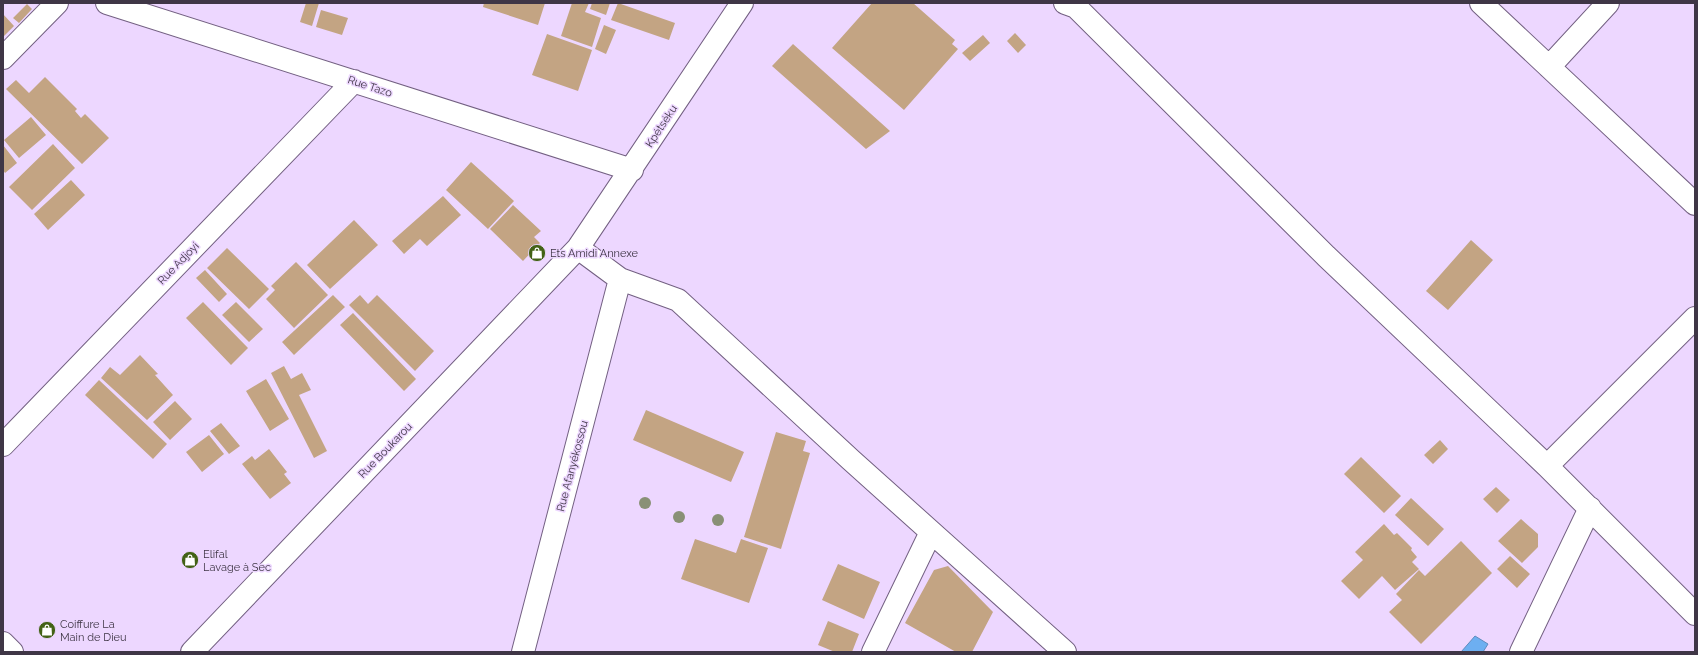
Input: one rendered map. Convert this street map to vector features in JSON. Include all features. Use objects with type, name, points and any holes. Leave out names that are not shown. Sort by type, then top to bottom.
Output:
[{"type":"street","points":[[3,58],[57,3]]},
{"type":"street","name":"Rue Tazo","points":[[107,3],[632,170]]},
{"type":"street","name":"Kpétséku","points":[[578,248],[632,170],[742,3]]},
{"type":"street","points":[[1481,3],[1695,204]]},
{"type":"street","points":[[1549,67],[1608,3]]},
{"type":"street","points":[[1073,4],[1326,256],[1547,466],[1695,614]]},
{"type":"street","name":"Rue Adjoyi","points":[[3,445],[354,81]]},
{"type":"street","points":[[578,248],[620,279],[671,296],[678,300],[845,455],[1065,652]]},
{"type":"street","name":"Rue Boukarou","points":[[192,652],[578,248]]},
{"type":"street","name":"Rue Afanyékossou","points":[[523,652],[620,279]]},
{"type":"street","points":[[1547,466],[1695,318]]},
{"type":"street","points":[[1521,652],[1590,508]]},
{"type":"street","points":[[873,652],[931,532]]},
{"type":"street","points":[[3,643],[12,652]]},
{"type":"water","points":[[1475,636],[1488,644],[1483,652],[1461,652]]},
{"type":"building","points":[[306,3],[319,3],[312,26],[300,22]]},
{"type":"building","points":[[484,3],[545,3],[538,25],[483,7]]},
{"type":"building","points":[[572,3],[589,3],[585,12],[601,18],[592,47],[561,36]]},
{"type":"building","points":[[592,3],[610,3],[606,15],[590,9]]},
{"type":"building","points":[[618,3],[675,23],[669,40],[611,20]]},
{"type":"building","points":[[872,3],[913,3],[955,40],[952,44],[958,49],[904,110],[832,48]]},
{"type":"building","points":[[27,4],[32,9],[19,23],[13,18]]},
{"type":"building","points":[[321,10],[348,18],[342,35],[316,27]]},
{"type":"building","points":[[3,14],[14,26],[3,37]]},
{"type":"building","points":[[604,25],[616,30],[606,54],[595,49]]},
{"type":"building","points":[[1015,33],[1026,45],[1018,53],[1007,41]]},
{"type":"building","points":[[547,34],[592,50],[578,91],[532,75]]},
{"type":"building","points":[[983,35],[990,43],[970,61],[962,53]]},
{"type":"building","points":[[793,44],[890,131],[866,149],[772,66]]},
{"type":"building","points":[[45,77],[77,109],[75,111],[81,118],[85,114],[109,138],[82,164],[6,89],[16,80],[29,93]]},
{"type":"building","points":[[31,117],[46,135],[19,158],[4,140]]},
{"type":"building","points":[[53,144],[75,168],[32,210],[9,187]]},
{"type":"building","points":[[3,145],[17,163],[5,173],[3,170]]},
{"type":"building","points":[[471,162],[514,201],[488,229],[446,190]]},
{"type":"building","points":[[71,180],[85,195],[48,230],[34,214]]},
{"type":"building","points":[[443,196],[461,215],[427,246],[420,239],[404,254],[392,241]]},
{"type":"building","points":[[513,205],[541,231],[534,237],[540,243],[523,261],[490,229]]},
{"type":"building","points":[[354,220],[378,245],[330,289],[307,265]]},
{"type":"building","points":[[1471,240],[1493,260],[1448,310],[1426,291]]},
{"type":"building","points":[[227,248],[269,289],[249,309],[207,268]]},
{"type":"building","points":[[296,262],[328,295],[294,328],[266,299],[275,290],[271,286]]},
{"type":"building","points":[[205,270],[227,294],[219,302],[196,278]]},
{"type":"building","points":[[333,295],[345,307],[294,355],[282,342]]},
{"type":"building","points":[[360,295],[368,304],[377,295],[434,351],[415,371],[349,305]]},
{"type":"building","points":[[203,302],[248,348],[231,365],[186,318]]},
{"type":"building","points":[[236,302],[263,329],[249,342],[222,315]]},
{"type":"building","points":[[353,313],[416,379],[404,391],[340,325]]},
{"type":"building","points":[[140,355],[158,374],[155,375],[173,395],[147,420],[101,378],[110,367],[120,375]]},
{"type":"building","points":[[284,366],[291,379],[302,373],[311,390],[299,395],[327,451],[314,458],[271,373]]},
{"type":"building","points":[[266,379],[289,419],[270,431],[246,391]]},
{"type":"building","points":[[99,380],[167,444],[153,459],[85,395]]},
{"type":"building","points":[[175,401],[192,419],[170,440],[153,422]]},
{"type":"building","points":[[646,410],[744,452],[731,482],[633,440]]},
{"type":"building","points":[[221,423],[240,446],[229,454],[210,431]]},
{"type":"building","points":[[776,432],[806,441],[803,451],[810,453],[781,549],[744,537]]},
{"type":"building","points":[[209,435],[224,454],[202,472],[186,452]]},
{"type":"building","points":[[1440,440],[1448,449],[1433,464],[1424,455]]},
{"type":"building","points":[[269,449],[287,472],[284,474],[291,483],[270,499],[242,464],[252,456],[255,460]]},
{"type":"building","points":[[1361,457],[1401,496],[1384,513],[1344,474]]},
{"type":"building","points":[[1496,487],[1510,500],[1497,513],[1483,499]]},
{"type":"building","points":[[1411,498],[1444,529],[1428,546],[1395,515]]},
{"type":"building","points":[[1521,519],[1538,534],[1538,547],[1522,563],[1498,541]]},
{"type":"building","points":[[1384,524],[1394,535],[1397,533],[1412,548],[1411,550],[1417,557],[1412,562],[1419,569],[1395,590],[1382,576],[1359,599],[1341,581],[1363,560],[1355,552]]},
{"type":"building","points":[[695,539],[736,553],[741,539],[768,548],[749,603],[681,579]]},
{"type":"building","points":[[1461,541],[1492,573],[1421,644],[1389,612],[1402,600],[1396,594],[1419,570],[1425,576]]},
{"type":"building","points":[[1510,556],[1530,574],[1517,588],[1497,569]]},
{"type":"building","points":[[838,564],[880,582],[864,619],[822,600]]},
{"type":"building","points":[[948,566],[993,612],[972,652],[956,652],[905,623],[934,570]]},
{"type":"building","points":[[828,621],[859,634],[852,652],[835,652],[818,645]]},
{"type":"place","name":"Ets Amidi Annexe","points":[[537,253]]},
{"type":"place","name":"Elifal Lavage à Sec","points":[[190,560]]},
{"type":"place","name":"Coiffure La Main de Dieu","points":[[47,630]]}]
